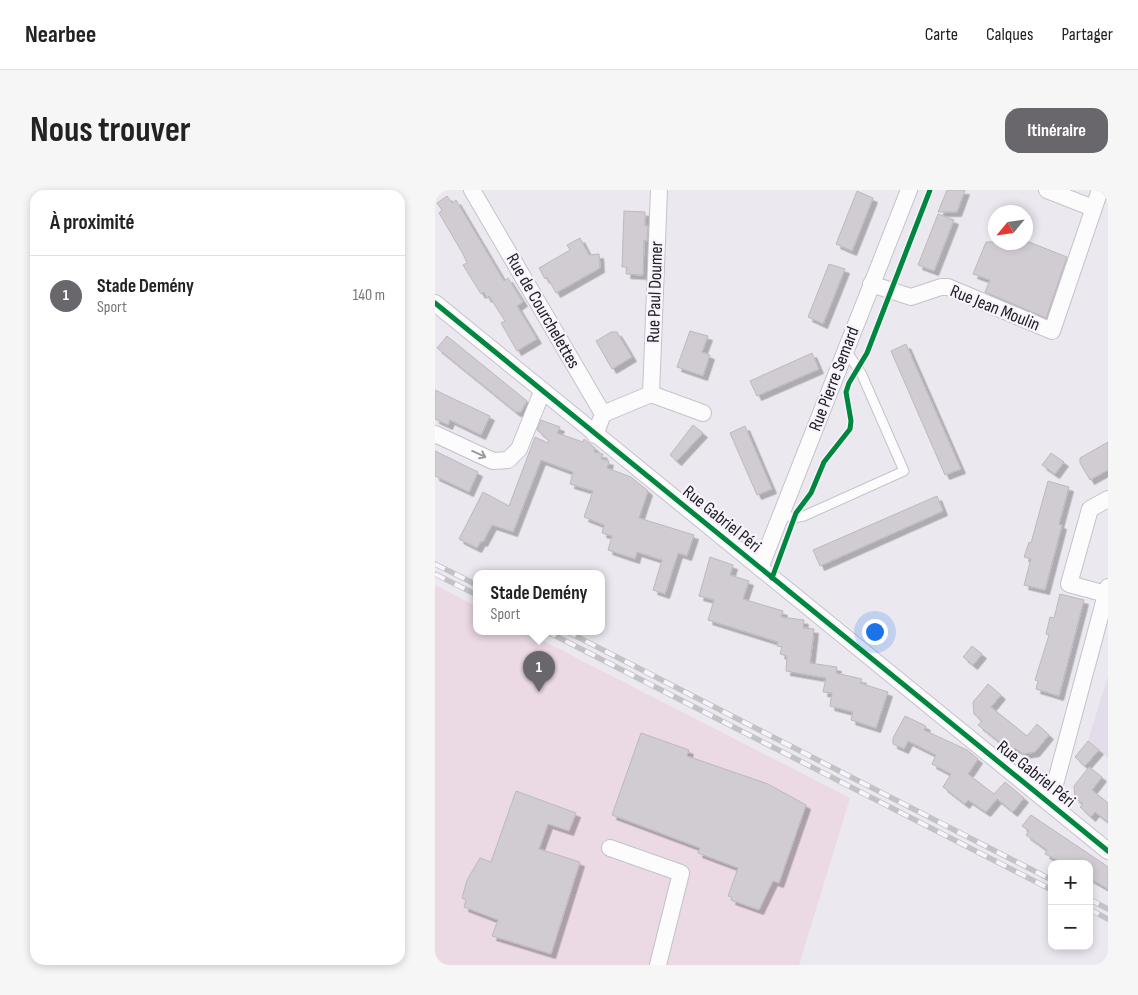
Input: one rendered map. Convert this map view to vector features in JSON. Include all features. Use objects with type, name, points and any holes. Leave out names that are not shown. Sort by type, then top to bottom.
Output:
[{"type":"street","name":"Rue de Courchelettes","points":[[472,190],[603,414]]},
{"type":"street","name":"Rue Paul Doumer","points":[[651,394],[659,190]]},
{"type":"street","name":"Rue Pierre Semard","points":[[760,568],[909,190]]},
{"type":"street","points":[[1047,190],[1093,208]]},
{"type":"street","name":"Rue Jean Moulin","points":[[871,284],[911,297],[941,287],[948,287],[1052,331],[1100,190]]},
{"type":"street","name":"Rue Gabriel Péri","points":[[435,303],[1108,851]]},
{"type":"street","points":[[435,434],[493,460],[508,460],[519,449],[542,392]]},
{"type":"street","points":[[595,434],[603,414],[651,394],[703,413]]},
{"type":"street","points":[[1050,803],[1107,591],[1069,584],[1090,509],[1108,499]]},
{"type":"street","points":[[609,848],[681,873],[658,965]]},
{"type":"lane","points":[[782,514],[799,518],[904,471],[862,375],[846,350]]},
{"type":"shaded area","points":[[435,585],[473,604],[473,635],[532,635],[850,798],[799,965],[435,965]]},
{"type":"shaded area","points":[[1108,676],[1108,758],[1088,741]]},
{"type":"building","points":[[947,190],[965,190],[957,212],[938,212]]},
{"type":"building","points":[[857,191],[873,198],[852,251],[836,244]]},
{"type":"building","points":[[447,196],[452,203],[456,200],[504,281],[508,278],[523,302],[517,306],[537,339],[517,351],[501,323],[505,321],[489,296],[487,298],[484,292],[481,294],[463,265],[467,263],[463,254],[439,213],[442,210],[437,203]]},
{"type":"building","points":[[624,211],[645,212],[645,226],[648,226],[647,241],[644,240],[643,275],[626,274],[627,267],[622,267]]},
{"type":"building","points":[[938,214],[954,220],[934,271],[918,265]]},
{"type":"building","points":[[580,238],[589,255],[599,254],[600,268],[556,293],[547,277],[545,279],[539,268],[570,250],[567,245]]},
{"type":"building","points":[[986,242],[988,242],[988,250],[1033,250],[1033,244],[1067,257],[1046,318],[985,292],[990,280],[973,274]]},
{"type":"building","points":[[829,264],[845,269],[823,324],[808,317]]},
{"type":"building","points":[[690,331],[708,336],[702,352],[710,355],[703,376],[677,367]]},
{"type":"building","points":[[611,332],[617,332],[632,357],[612,369],[596,341]]},
{"type":"building","points":[[447,336],[527,401],[521,412],[516,412],[437,348]]},
{"type":"building","points":[[906,344],[961,469],[945,475],[891,351]]},
{"type":"building","points":[[812,353],[819,369],[757,396],[750,381]]},
{"type":"building","points":[[435,390],[490,416],[481,435],[450,420],[448,425],[435,419]]},
{"type":"building","points":[[541,420],[560,427],[557,433],[583,442],[584,439],[595,448],[594,452],[603,454],[601,459],[609,461],[607,468],[631,477],[648,491],[639,518],[694,535],[687,556],[678,553],[665,594],[653,590],[662,560],[637,552],[635,559],[608,550],[612,536],[602,533],[604,525],[584,517],[593,491],[570,484],[573,472],[541,460],[513,532],[492,525],[483,542],[481,541],[477,548],[459,539],[483,492],[509,506],[535,437],[548,443],[549,440],[537,430]]},
{"type":"building","points":[[693,425],[703,433],[677,461],[670,455]]},
{"type":"building","points":[[745,426],[772,489],[757,495],[730,433]]},
{"type":"building","points":[[1108,442],[1108,470],[1090,480],[1080,463],[1080,458]]},
{"type":"building","points":[[435,451],[478,472],[469,492],[435,476]]},
{"type":"building","points":[[1051,453],[1064,462],[1055,474],[1042,465]]},
{"type":"building","points":[[1048,481],[1069,487],[1059,524],[1062,525],[1045,590],[1024,585],[1031,559],[1024,557],[1029,542],[1031,543]]},
{"type":"building","points":[[937,496],[943,511],[820,566],[813,550]]},
{"type":"building","points":[[710,557],[733,565],[730,575],[749,581],[743,599],[783,611],[781,617],[804,620],[803,628],[814,629],[810,663],[837,667],[836,673],[862,679],[860,683],[888,692],[876,728],[851,720],[853,712],[830,706],[832,693],[823,692],[826,678],[786,671],[787,656],[780,654],[782,647],[777,646],[778,642],[708,620],[714,600],[699,596]]},
{"type":"building","points":[[1060,594],[1084,600],[1059,696],[1036,689],[1038,681],[1035,680],[1049,635],[1046,634],[1050,617],[1054,618]]},
{"type":"building","points":[[972,646],[982,654],[973,665],[963,657]]},
{"type":"building","points":[[988,684],[1001,695],[991,707],[1027,736],[1037,724],[1049,735],[1035,752],[1023,754],[1015,748],[1012,752],[978,725],[982,721],[974,714],[973,702]]},
{"type":"building","points":[[905,716],[926,726],[924,730],[967,750],[978,759],[968,774],[994,794],[1005,782],[1024,798],[1013,812],[997,799],[986,812],[968,800],[965,804],[943,787],[951,774],[932,764],[936,755],[908,741],[904,749],[893,744],[893,738]]},
{"type":"building","points":[[641,733],[689,750],[687,756],[768,784],[806,805],[779,883],[773,881],[759,910],[731,900],[732,897],[728,896],[738,868],[698,853],[700,848],[612,815]]},
{"type":"building","points":[[1088,741],[1099,750],[1085,766],[1075,757]]},
{"type":"building","points":[[1089,767],[1102,777],[1092,790],[1108,803],[1108,822],[1095,812],[1091,817],[1080,807],[1083,804],[1075,798],[1074,786]]},
{"type":"building","points":[[516,791],[576,813],[569,831],[548,824],[539,849],[580,862],[551,954],[492,936],[498,920],[464,907],[466,900],[462,898],[467,880],[480,858],[491,862]]},
{"type":"building","points":[[1031,815],[1108,867],[1108,889],[1093,880],[1093,860],[1057,860],[1045,854],[1047,850],[1026,835],[1029,831],[1022,826]]},
{"type":"railway","points":[[435,564],[473,583]]},
{"type":"railway","points":[[435,574],[473,593]]},
{"type":"railway","points":[[554,635],[1048,888]]},
{"type":"railway","points":[[574,635],[1048,878]]},
{"type":"railway","points":[[1093,901],[1108,909]]},
{"type":"railway","points":[[1093,911],[1108,919]]},
{"type":"cycle path","points":[[772,578],[796,513],[811,493],[824,462],[850,429],[851,421],[846,392],[849,383],[867,353],[930,190]]},
{"type":"cycle path","points":[[435,303],[1108,851]]},
{"type":"place","name":"Stade Demény","points":[[539,692]]}]
